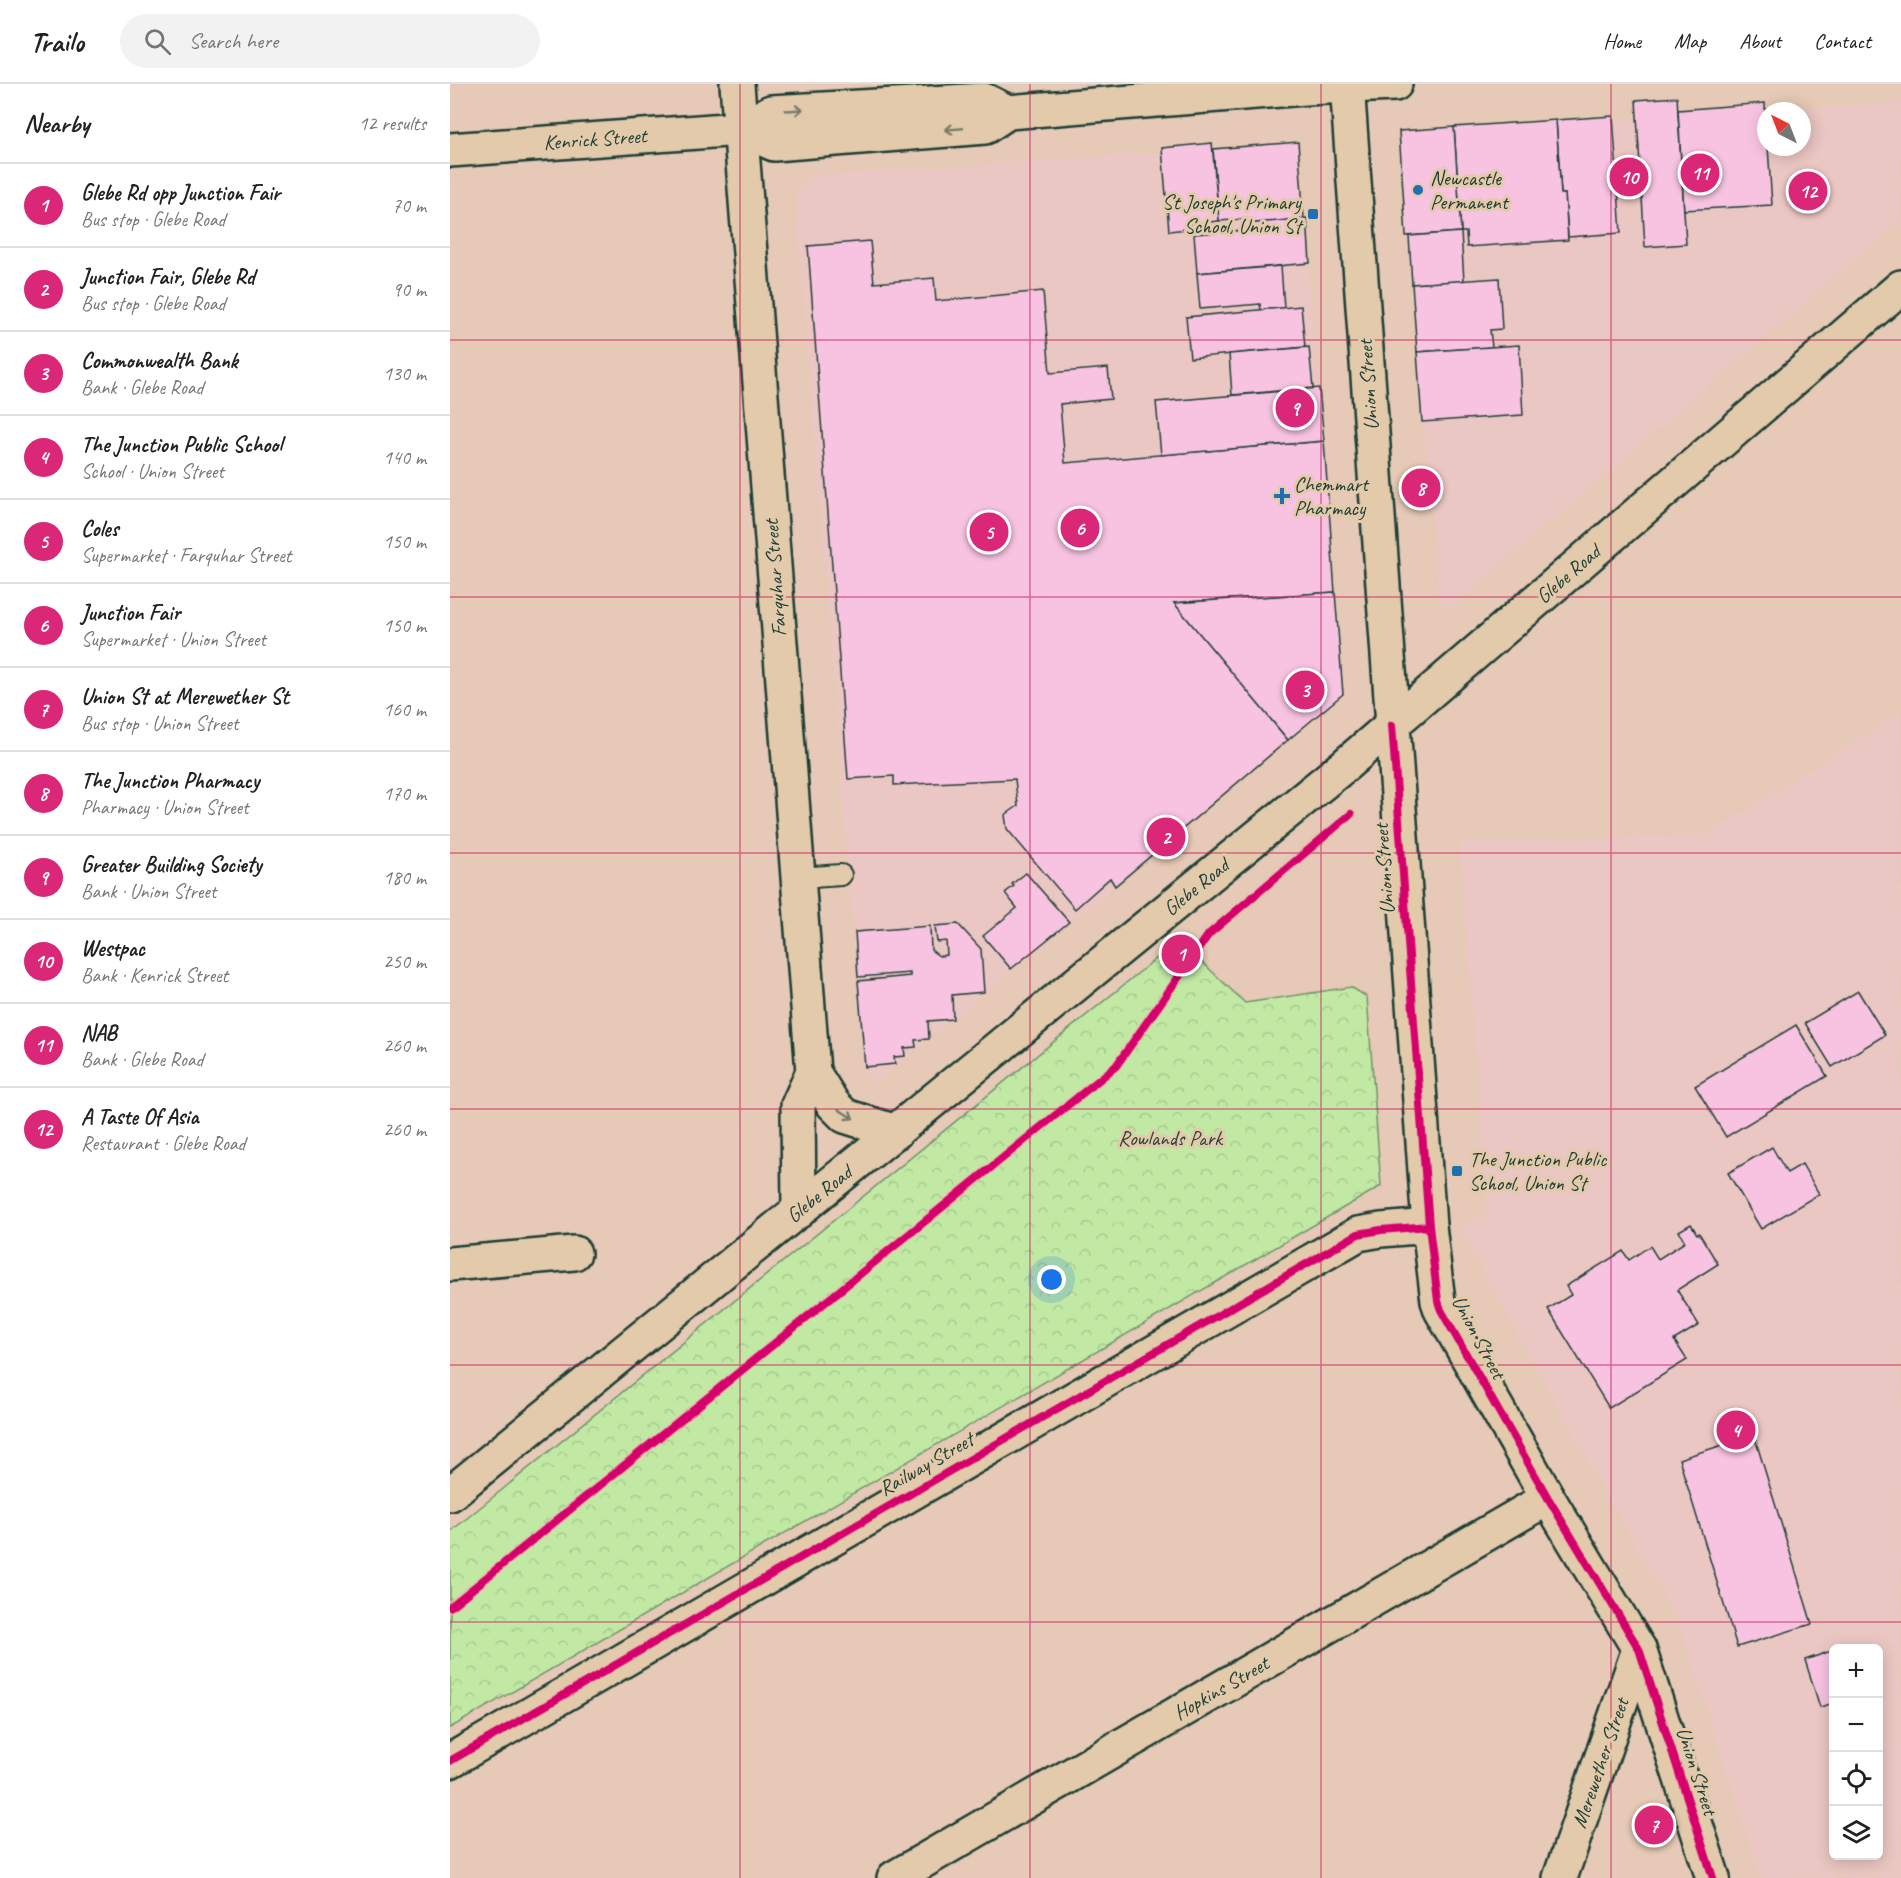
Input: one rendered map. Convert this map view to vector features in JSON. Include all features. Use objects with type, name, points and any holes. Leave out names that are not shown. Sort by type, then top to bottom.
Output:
[{"type":"street","name":"Farquhar Street","points":[[737,84],[813,1072],[833,1104],[845,1116],[896,1132]]},
{"type":"street","name":"Kenrick Street","points":[[450,150],[740,129],[774,144],[985,127],[1008,112],[1347,85],[1395,84]]},
{"type":"street","name":"Union Street","points":[[1347,85],[1429,1226],[1438,1301],[1548,1497],[1639,1649],[1713,1878]]},
{"type":"street","name":"Glebe Road","points":[[450,1494],[1392,726],[1901,287]]},
{"type":"street","name":"Farquhar Street","points":[[799,1210],[798,1105],[813,1072]]},
{"type":"street","name":"Railway Street","points":[[450,1761],[1358,1234],[1429,1226]]},
{"type":"street","points":[[450,1264],[574,1253]]},
{"type":"street","name":"Hopkins Street","points":[[894,1878],[1548,1497]]},
{"type":"street","name":"Merewether Street","points":[[1560,1878],[1639,1649]]},
{"type":"lane","points":[[798,878],[841,875]]},
{"type":"shaded area","points":[[1901,102],[1901,220],[1449,610],[1439,604],[1399,152],[1414,135],[1757,112],[1757,156],[1811,156],[1811,108]]},
{"type":"shaded area","points":[[1297,143],[1345,693],[879,1080],[864,1075],[795,195],[810,176]]},
{"type":"shaded area","points":[[1901,711],[1901,1878],[1760,1878],[1682,1631],[1459,1229],[1487,1213],[1459,842],[1706,835]]},
{"type":"green space","name":"Rowlands Park","points":[[1179,940],[1245,1003],[1351,987],[1367,997],[1381,1186],[450,1728],[450,1532]]},
{"type":"building","points":[[1677,97],[1686,244],[1645,247],[1636,100]]},
{"type":"building","points":[[1757,104],[1757,156],[1769,156],[1772,205],[1684,210],[1678,110]]},
{"type":"building","points":[[1613,116],[1621,233],[1568,237],[1565,194],[1561,194],[1556,120]]},
{"type":"building","points":[[1556,120],[1561,194],[1565,194],[1568,240],[1467,247],[1466,232],[1461,232],[1454,127]]},
{"type":"building","points":[[1454,127],[1461,232],[1406,236],[1399,131]]},
{"type":"building","points":[[1298,142],[1304,219],[1247,224],[1247,219],[1219,221],[1213,149]]},
{"type":"building","points":[[1212,143],[1219,221],[1187,224],[1187,229],[1169,231],[1162,148]]},
{"type":"building","points":[[1307,218],[1310,263],[1197,273],[1194,234],[1247,230],[1247,224]]},
{"type":"building","points":[[1461,232],[1464,281],[1412,284],[1409,236]]},
{"type":"building","points":[[870,241],[874,283],[934,278],[936,301],[1043,291],[1050,373],[1108,368],[1111,399],[1060,404],[1065,463],[1324,441],[1335,592],[1174,603],[1288,740],[1115,886],[1110,878],[1075,909],[1007,829],[1005,815],[1018,806],[1015,779],[894,785],[894,776],[848,779],[808,246]]},
{"type":"building","points":[[1281,266],[1284,308],[1261,310],[1260,304],[1200,309],[1197,273]]},
{"type":"building","points":[[1499,278],[1502,329],[1490,330],[1492,347],[1417,352],[1412,284]]},
{"type":"building","points":[[1301,306],[1305,347],[1190,358],[1186,317]]},
{"type":"building","points":[[1519,345],[1523,415],[1422,422],[1417,352]]},
{"type":"building","points":[[1309,347],[1313,388],[1232,395],[1229,354]]},
{"type":"building","points":[[1319,388],[1324,441],[1161,455],[1156,402]]},
{"type":"building","points":[[1335,592],[1343,694],[1288,740],[1174,603]]},
{"type":"building","points":[[1026,873],[1069,922],[1011,969],[983,936],[1017,908],[1005,893]]},
{"type":"building","points":[[958,924],[981,949],[984,992],[952,995],[953,1019],[928,1021],[929,1039],[915,1040],[916,1047],[904,1048],[905,1056],[894,1057],[895,1064],[865,1067],[858,981],[910,976],[910,973],[858,977],[855,932],[930,926],[931,950],[939,956],[947,955],[946,941],[937,942],[935,926]]},
{"type":"building","points":[[1858,991],[1885,1035],[1832,1067],[1805,1023]]},
{"type":"building","points":[[1796,1025],[1827,1076],[1726,1137],[1695,1086]]},
{"type":"building","points":[[1772,1147],[1787,1173],[1802,1164],[1819,1194],[1761,1229],[1728,1173]]},
{"type":"building","points":[[1691,1224],[1718,1264],[1677,1290],[1699,1325],[1674,1340],[1687,1360],[1609,1408],[1548,1309],[1571,1295],[1566,1286],[1623,1251],[1629,1260],[1650,1246],[1658,1259],[1685,1242],[1679,1231]]},
{"type":"building","points":[[1754,1435],[1812,1624],[1737,1647],[1679,1459]]},
{"type":"building","points":[[1829,1652],[1829,1704],[1820,1707],[1805,1660]]},
{"type":"cycle path","points":[[1392,725],[1429,1226],[1438,1301],[1548,1498],[1639,1649],[1713,1878]]},
{"type":"cycle path","points":[[450,1607],[1116,1066],[1209,934],[1351,814]]},
{"type":"cycle path","points":[[450,1761],[1358,1234],[1429,1226]]},
{"type":"place","name":"NAB","points":[[1700,173]]},
{"type":"place","name":"Westpac","points":[[1629,177]]},
{"type":"place","name":"Newcastle Permanent","points":[[1418,190]]},
{"type":"place","name":"A Taste Of Asia","points":[[1808,191]]},
{"type":"place","name":"St Joseph's Primary School, Union St","points":[[1313,214]]},
{"type":"place","name":"Greater Building Society","points":[[1295,408]]},
{"type":"place","name":"The Junction Pharmacy","points":[[1421,488]]},
{"type":"place","name":"Chemmart Pharmacy","points":[[1282,496]]},
{"type":"place","name":"Junction Fair","points":[[1080,528]]},
{"type":"place","name":"Coles","points":[[989,532]]},
{"type":"place","name":"Commonwealth Bank","points":[[1305,690]]},
{"type":"place","name":"Junction Fair, Glebe Rd","points":[[1166,837]]},
{"type":"place","name":"Glebe Rd opp Junction Fair","points":[[1181,954]]},
{"type":"place","name":"The Junction Public School, Union St","points":[[1457,1171]]},
{"type":"place","name":"The Junction Public School","points":[[1736,1430]]},
{"type":"place","name":"Union St at Merewether St","points":[[1654,1825]]}]
